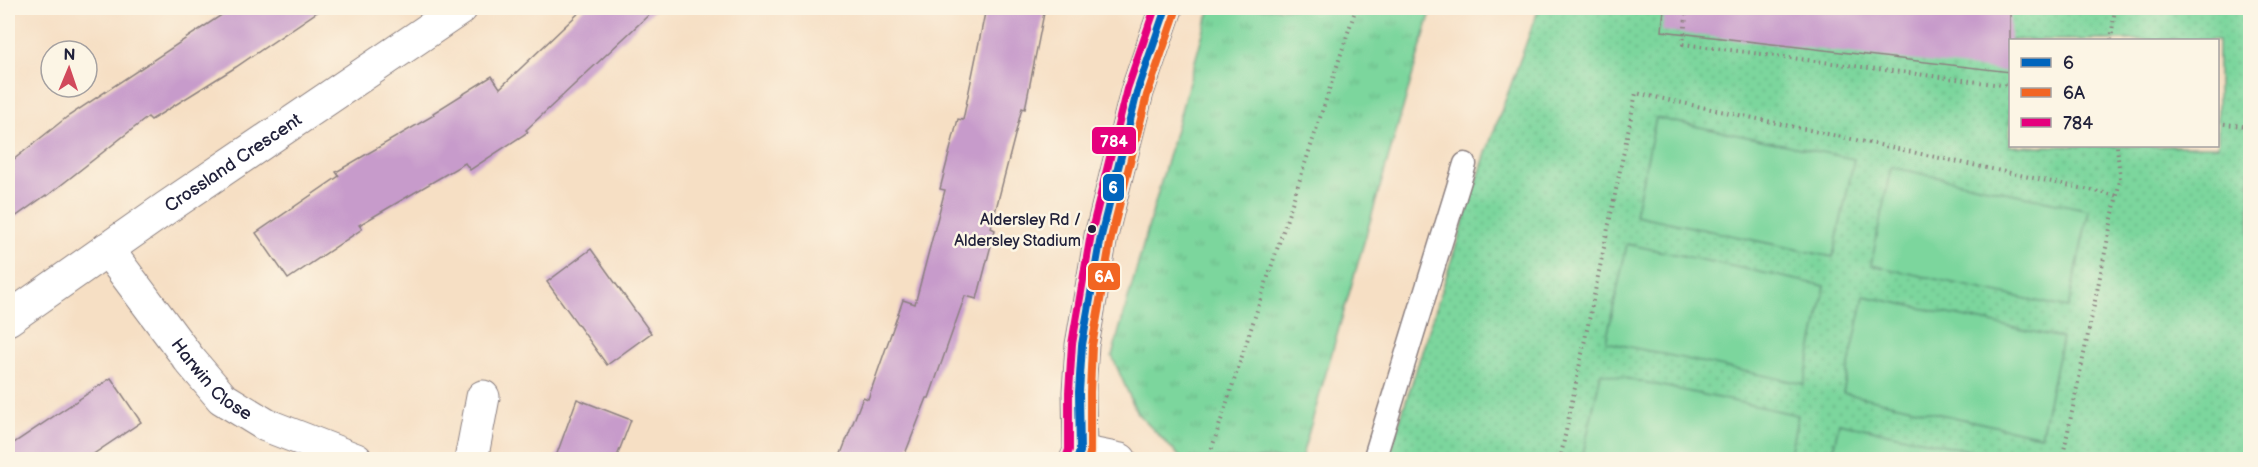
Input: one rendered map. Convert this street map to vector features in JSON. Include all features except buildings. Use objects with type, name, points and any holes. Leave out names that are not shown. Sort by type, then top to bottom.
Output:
[{"type":"street","name":"Crossland Crescent","points":[[8,320],[107,249],[461,8]]},
{"type":"street","points":[[1120,459],[1080,457],[1079,392],[1082,345],[1101,236],[1137,92],[1166,8]]},
{"type":"street","name":"Harwin Close","points":[[107,249],[189,359],[222,398],[266,425],[356,459]]},
{"type":"street","points":[[471,459],[483,397]]},
{"type":"lane","points":[[1374,459],[1465,164]]},
{"type":"path","points":[[1208,459],[1356,8]]},
{"type":"path","points":[[1687,8],[1683,44],[2009,86]]},
{"type":"path","points":[[2111,39],[2115,8]]},
{"type":"path","points":[[1560,459],[1636,93],[2118,196]]},
{"type":"path","points":[[2219,123],[2250,128]]},
{"type":"path","points":[[2062,459],[2118,196],[2120,180],[2117,147]]},
{"type":"green space","points":[[1210,8],[1432,8],[1301,459],[1182,459],[1137,413],[1112,356]]},
{"type":"green space","points":[[1539,8],[2250,8],[2250,459],[1387,460],[1487,150]]},
{"type":"green space","points":[[1656,118],[1854,159],[1833,257],[1635,215]]},
{"type":"green space","points":[[1891,167],[2089,210],[2068,308],[1871,265]]},
{"type":"green space","points":[[1627,244],[1825,286],[1804,384],[1606,342]]},
{"type":"green space","points":[[1864,296],[2062,338],[2041,436],[1843,393]]},
{"type":"green space","points":[[1601,373],[1798,415],[1789,459],[1582,459]]},
{"type":"green space","points":[[1839,423],[2011,459],[1831,459]]},
{"type":"transit line","name":"784","points":[[1067,455],[1072,344],[1091,234],[1127,89],[1155,8]]},
{"type":"transit line","name":"6","points":[[1076,460],[1080,452],[1079,392],[1082,345],[1101,236],[1137,92],[1166,8]]},
{"type":"transit line","name":"6A","points":[[1088,460],[1092,346],[1111,238],[1147,95],[1176,11]]},
{"type":"place","name":"Aldersley Rd / Aldersley Stadium","points":[[1092,229]]}]
